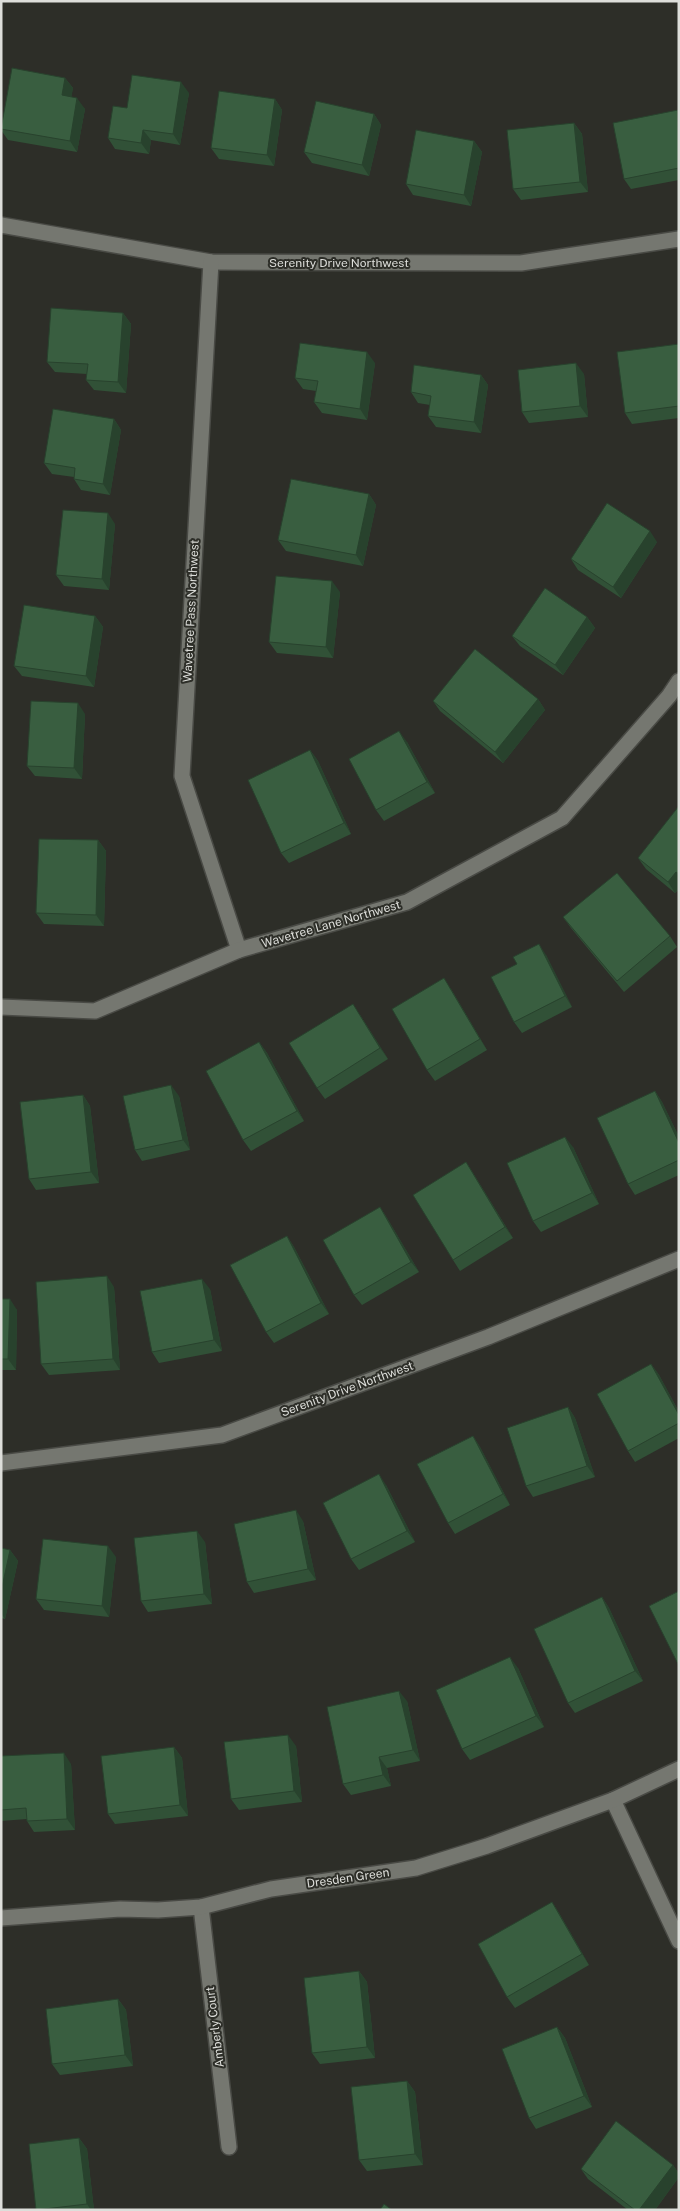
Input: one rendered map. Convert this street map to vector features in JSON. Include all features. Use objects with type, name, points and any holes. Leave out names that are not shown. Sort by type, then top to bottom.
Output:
[{"type":"street","name":"Serenity Drive Northwest","points":[[1,225],[211,262],[521,264],[679,240]]},
{"type":"street","name":"Wavetree Pass Northwest","points":[[211,262],[182,776],[239,950]]},
{"type":"street","name":"Wavetree Lane Northwest","points":[[1,1007],[95,1011],[239,950],[407,902],[562,818],[669,696],[679,681]]},
{"type":"street","name":"Serenity Drive Northwest","points":[[1,1463],[222,1435],[488,1337],[679,1259]]},
{"type":"street","name":"Dresden Green","points":[[1,1918],[120,1909],[158,1910],[201,1907],[271,1889],[416,1868],[486,1846],[613,1800],[679,1769]]},
{"type":"street","points":[[613,1800],[679,1942]]},
{"type":"street","name":"Amberly Court","points":[[201,1907],[229,2147]]},
{"type":"building","points":[[12,68],[65,78],[62,95],[77,98],[70,141],[1,129]]},
{"type":"building","points":[[132,75],[181,82],[173,134],[143,130],[141,143],[108,138],[113,106],[127,108]]},
{"type":"building","points":[[219,91],[275,99],[267,155],[211,148]]},
{"type":"building","points":[[316,101],[374,114],[362,165],[304,152]]},
{"type":"building","points":[[678,110],[679,168],[624,179],[613,123]]},
{"type":"building","points":[[574,123],[580,182],[513,189],[507,130]]},
{"type":"building","points":[[416,130],[474,141],[464,195],[406,184]]},
{"type":"building","points":[[51,308],[123,313],[118,382],[86,380],[88,364],[47,362]]},
{"type":"building","points":[[300,343],[367,352],[360,409],[314,402],[318,381],[295,378]]},
{"type":"building","points":[[679,344],[679,406],[625,413],[617,352]]},
{"type":"building","points":[[576,363],[580,406],[522,412],[518,370]]},
{"type":"building","points":[[414,365],[481,375],[474,422],[428,416],[431,396],[411,392]]},
{"type":"building","points":[[53,409],[114,419],[103,484],[74,479],[75,468],[44,463]]},
{"type":"building","points":[[291,479],[369,494],[356,555],[278,540]]},
{"type":"building","points":[[607,503],[650,531],[613,587],[571,559]]},
{"type":"building","points":[[63,510],[108,513],[102,579],[56,575]]},
{"type":"building","points":[[276,576],[332,581],[326,647],[269,642]]},
{"type":"building","points":[[545,588],[587,617],[555,665],[512,636]]},
{"type":"building","points":[[24,605],[95,616],[86,676],[14,666]]},
{"type":"building","points":[[475,649],[538,699],[495,752],[433,701]]},
{"type":"building","points":[[31,701],[78,703],[74,768],[27,766]]},
{"type":"building","points":[[399,731],[427,782],[376,810],[349,759]]},
{"type":"building","points":[[310,750],[344,823],[281,853],[248,780]]},
{"type":"building","points":[[679,806],[679,874],[676,872],[668,882],[638,858]]},
{"type":"building","points":[[39,839],[98,840],[96,915],[36,913]]},
{"type":"building","points":[[617,873],[670,936],[617,981],[563,917]]},
{"type":"building","points":[[539,944],[565,996],[514,1022],[491,977],[517,964],[513,957]]},
{"type":"building","points":[[444,978],[480,1039],[427,1070],[392,1009]]},
{"type":"building","points":[[353,1004],[380,1048],[317,1088],[289,1043]]},
{"type":"building","points":[[259,1042],[297,1111],[243,1140],[206,1071]]},
{"type":"building","points":[[171,1085],[183,1140],[135,1150],[123,1096]]},
{"type":"building","points":[[655,1091],[679,1143],[679,1160],[628,1184],[597,1118]]},
{"type":"building","points":[[83,1095],[91,1172],[29,1179],[20,1102]]},
{"type":"building","points":[[565,1137],[592,1193],[533,1221],[507,1163]]},
{"type":"building","points":[[466,1162],[505,1227],[453,1260],[413,1195]]},
{"type":"building","points":[[380,1207],[411,1262],[354,1295],[323,1240]]},
{"type":"building","points":[[287,1236],[321,1303],[266,1332],[230,1265]]},
{"type":"building","points":[[107,1276],[113,1359],[41,1364],[36,1282]]},
{"type":"building","points":[[202,1279],[214,1340],[152,1352],[140,1291]]},
{"type":"building","points":[[1,1299],[10,1299],[8,1359],[1,1359]]},
{"type":"building","points":[[651,1364],[679,1415],[679,1423],[628,1451],[597,1394]]},
{"type":"building","points":[[568,1407],[587,1466],[526,1486],[507,1428]]},
{"type":"building","points":[[473,1436],[503,1494],[448,1523],[417,1464]]},
{"type":"building","points":[[379,1474],[407,1531],[351,1559],[323,1503]]},
{"type":"building","points":[[296,1510],[308,1569],[247,1582],[234,1524]]},
{"type":"building","points":[[197,1531],[204,1594],[141,1601],[134,1538]]},
{"type":"building","points":[[43,1539],[108,1546],[102,1606],[36,1599]]},
{"type":"building","points":[[1,1548],[10,1550],[1,1592]]},
{"type":"building","points":[[679,1591],[679,1666],[649,1606]]},
{"type":"building","points":[[602,1597],[635,1671],[568,1703],[534,1629]]},
{"type":"building","points":[[510,1657],[536,1716],[462,1749],[436,1690]]},
{"type":"building","points":[[399,1691],[413,1750],[379,1757],[383,1775],[343,1784],[327,1707]]},
{"type":"building","points":[[288,1735],[294,1791],[231,1799],[224,1742]]},
{"type":"building","points":[[174,1747],[180,1805],[108,1814],[101,1756]]},
{"type":"building","points":[[64,1753],[67,1819],[27,1821],[26,1808],[1,1810],[1,1756]]},
{"type":"building","points":[[552,1902],[582,1954],[507,1997],[478,1944]]},
{"type":"building","points":[[359,1971],[367,2047],[312,2053],[304,1978]]},
{"type":"building","points":[[118,1999],[125,2055],[52,2064],[46,2009]]},
{"type":"building","points":[[557,2027],[584,2096],[529,2118],[502,2049]]},
{"type":"building","points":[[407,2081],[415,2154],[359,2160],[351,2087]]},
{"type":"building","points":[[616,2121],[673,2165],[639,2210],[635,2210],[581,2169]]},
{"type":"building","points":[[79,2138],[87,2204],[36,2210],[29,2144]]},
{"type":"building","points":[[384,2204],[392,2210],[380,2210]]}]
